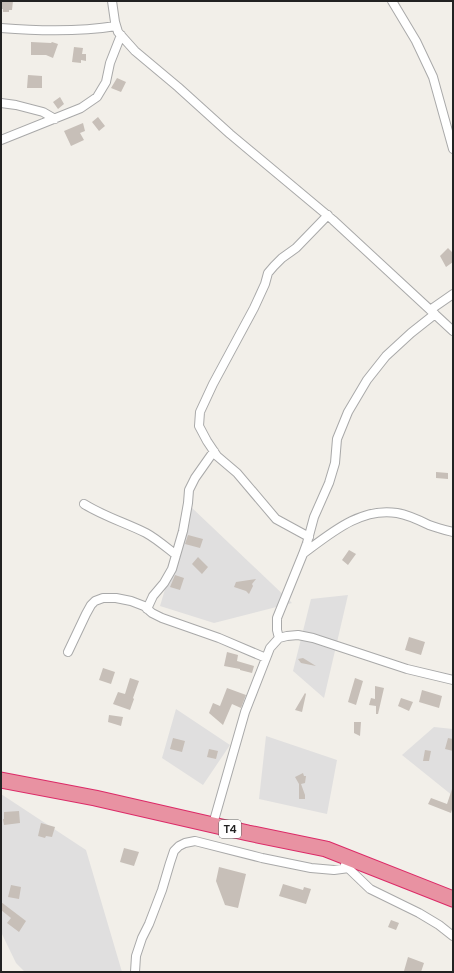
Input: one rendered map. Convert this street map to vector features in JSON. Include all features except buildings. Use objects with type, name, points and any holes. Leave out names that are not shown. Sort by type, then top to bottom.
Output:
[{"type":"highway","name":"T4","points":[[1,780],[95,798],[326,849],[453,899]]},
{"type":"street","points":[[112,1],[118,32],[135,52],[178,87],[230,134],[328,215],[453,331]]},
{"type":"street","points":[[392,1],[416,42],[433,77],[453,149]]},
{"type":"street","points":[[1,28],[82,30],[116,26]]},
{"type":"street","points":[[1,140],[81,108],[97,96],[106,82],[110,63],[121,35]]},
{"type":"street","points":[[1,103],[43,112],[55,119]]},
{"type":"street","points":[[309,537],[276,519],[237,473],[217,456],[199,426],[200,412],[213,384],[254,308],[265,284],[268,273],[282,258],[296,248],[328,215]]},
{"type":"street","points":[[279,638],[276,618],[303,554],[314,517],[328,484],[334,463],[337,439],[348,412],[367,380],[386,356],[453,294]]},
{"type":"street","points":[[147,609],[153,596],[164,583],[172,569],[183,531],[189,490],[195,478],[214,451]]},
{"type":"street","points":[[84,504],[147,534],[165,546],[176,556]]},
{"type":"street","points":[[303,554],[344,524],[362,516],[377,512],[397,513],[453,532]]},
{"type":"street","points":[[68,652],[91,605],[99,599],[116,598],[131,601],[144,606],[152,613],[162,618],[220,638],[266,658]]},
{"type":"street","points":[[213,824],[245,712],[270,648],[279,638],[298,636],[313,638],[407,669],[453,680]]},
{"type":"street","points":[[135,972],[136,956],[142,938],[162,890],[174,851],[179,846],[195,841],[262,858],[311,868],[334,870],[349,868]]},
{"type":"street","points":[[326,849],[349,868],[370,890],[418,913],[439,925],[453,936]]},
{"type":"shaded area","points":[[190,506],[292,603],[214,623],[160,606]]},
{"type":"shaded area","points":[[348,595],[324,698],[293,671],[311,599]]},
{"type":"shaded area","points":[[176,709],[230,745],[203,785],[162,758]]},
{"type":"shaded area","points":[[434,727],[453,729],[453,796],[402,755]]},
{"type":"shaded area","points":[[266,736],[337,760],[327,814],[259,799]]},
{"type":"shaded area","points":[[1,794],[86,850],[122,972],[25,972],[16,963],[1,932]]}]
